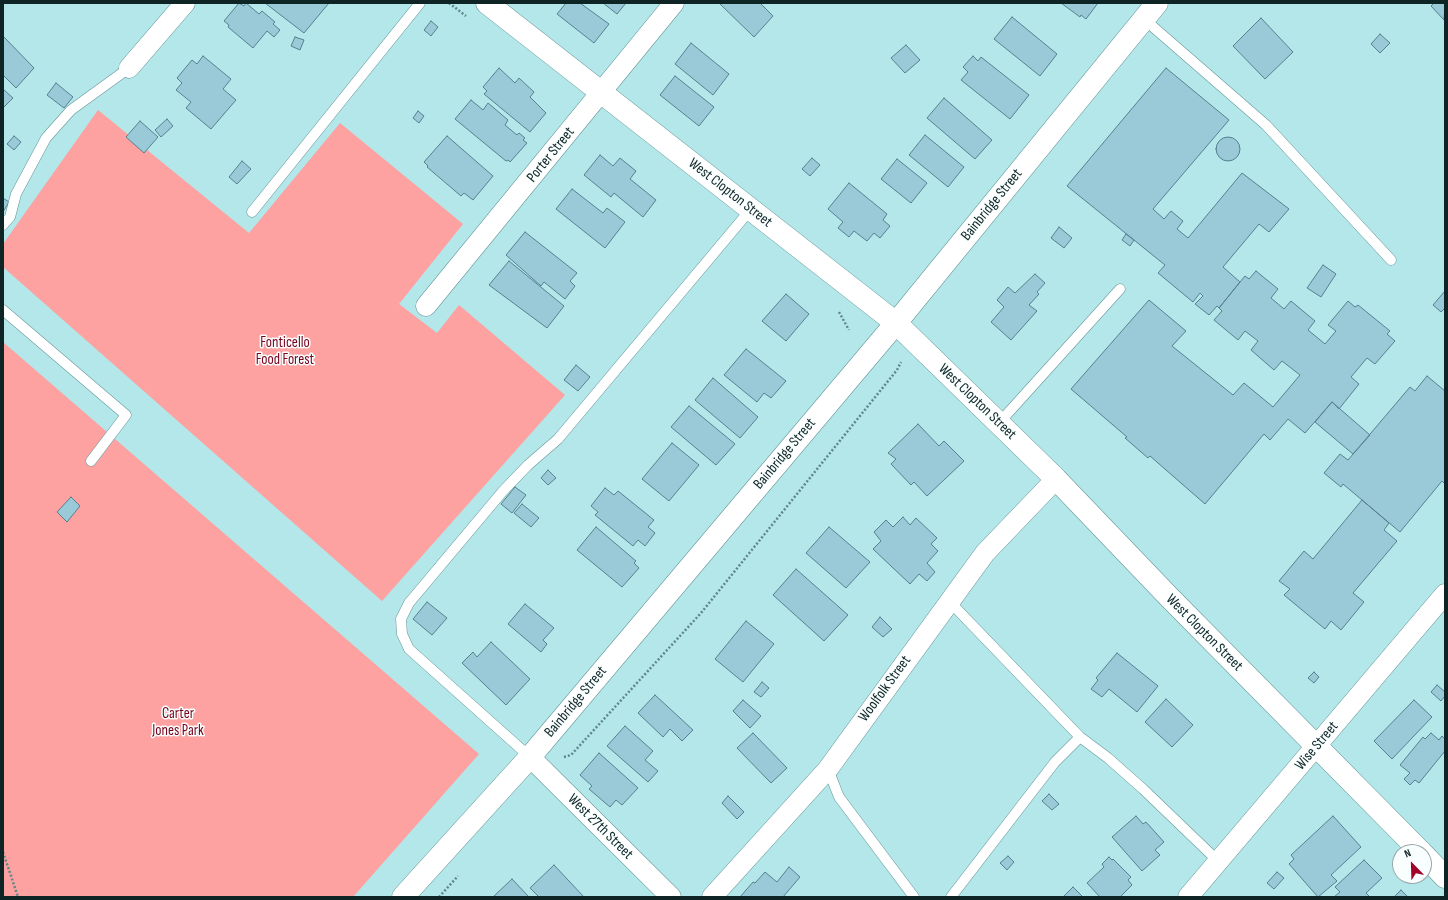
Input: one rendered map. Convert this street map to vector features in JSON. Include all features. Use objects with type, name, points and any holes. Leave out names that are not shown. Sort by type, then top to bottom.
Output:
[{"type":"street","points":[[130,68],[185,3]]},
{"type":"street","name":"West Clopton Street","points":[[487,3],[896,323],[1056,479],[1170,598],[1413,844]]},
{"type":"street","name":"Porter Street","points":[[426,306],[674,3]]},
{"type":"street","name":"Bainbridge Street","points":[[403,897],[530,757],[896,323],[1151,11]]},
{"type":"street","name":"Woolfolk Street","points":[[712,897],[828,769],[999,535],[1056,479]]},
{"type":"street","name":"Wise Street","points":[[1188,897],[1318,747],[1445,594]]},
{"type":"street","name":"West 27th Street","points":[[530,757],[671,897]]},
{"type":"street","points":[[1432,863],[1445,876]]},
{"type":"lane","points":[[252,212],[420,3]]},
{"type":"lane","points":[[1151,11],[1266,125],[1391,260]]},
{"type":"lane","points":[[3,225],[10,217],[16,194],[46,138],[71,110],[130,68]]},
{"type":"lane","points":[[530,757],[409,649],[402,634],[401,619],[409,603],[503,491],[528,465],[558,439],[751,209]]},
{"type":"lane","points":[[998,423],[1120,289]]},
{"type":"lane","points":[[3,310],[126,415],[91,461]]},
{"type":"lane","points":[[950,602],[1080,737],[1108,758],[1143,789],[1219,862]]},
{"type":"lane","points":[[951,897],[1055,762],[1080,737]]},
{"type":"lane","points":[[828,769],[839,797],[914,897]]},
{"type":"path","points":[[562,758],[571,755],[701,613],[898,370],[901,362]]},
{"type":"path","points":[[3,852],[18,897]]},
{"type":"green space","name":"Fonticello Food Forest","points":[[98,110],[249,233],[340,123],[463,224],[399,304],[437,333],[459,305],[565,395],[382,601],[3,267],[3,244]]},
{"type":"green space","name":"Carter Jones Park","points":[[3,342],[479,754],[353,897],[3,897]]},
{"type":"building","points":[[239,3],[244,6],[246,3],[259,14],[262,11],[275,22],[273,24],[280,30],[274,37],[267,31],[253,48],[228,27],[229,25],[224,21]]},
{"type":"building","points":[[265,3],[329,3],[304,33]]},
{"type":"building","points":[[566,3],[580,3],[609,24],[594,43],[557,14]]},
{"type":"building","points":[[603,3],[626,3],[617,14]]},
{"type":"building","points":[[719,3],[760,3],[773,16],[754,37]]},
{"type":"building","points":[[1061,3],[1098,3],[1086,19],[1081,15],[1080,17]]},
{"type":"building","points":[[1434,3],[1445,3],[1444,20],[1431,6]]},
{"type":"building","points":[[1012,17],[1057,54],[1040,76],[994,39]]},
{"type":"building","points":[[1261,18],[1293,52],[1265,79],[1233,46]]},
{"type":"building","points":[[431,21],[438,27],[431,36],[424,30]]},
{"type":"building","points":[[1380,34],[1390,43],[1380,53],[1371,44]]},
{"type":"building","points":[[3,36],[34,68],[16,88],[3,75]]},
{"type":"building","points":[[295,37],[304,40],[300,50],[291,46]]},
{"type":"building","points":[[691,43],[729,74],[713,95],[675,64]]},
{"type":"building","points":[[906,45],[920,60],[905,73],[891,58]]},
{"type":"building","points":[[203,56],[231,79],[223,89],[236,100],[211,129],[186,108],[191,102],[176,90],[182,83],[177,78],[192,60],[197,64]]},
{"type":"building","points":[[973,56],[978,61],[981,57],[1029,95],[1010,119],[961,80],[968,72],[963,67]]},
{"type":"building","points":[[499,68],[515,83],[519,78],[534,92],[530,97],[546,113],[530,132],[484,94],[487,91],[483,87]]},
{"type":"building","points":[[1166,68],[1229,120],[1153,209],[1164,219],[1171,211],[1183,221],[1177,229],[1188,238],[1242,173],[1289,209],[1269,232],[1259,224],[1223,267],[1240,282],[1219,308],[1217,306],[1209,315],[1195,304],[1203,296],[1200,293],[1193,302],[1158,273],[1165,265],[1067,186]]},
{"type":"building","points":[[675,76],[714,107],[699,126],[660,95]]},
{"type":"building","points":[[56,83],[73,97],[64,108],[47,95]]},
{"type":"building","points":[[3,89],[13,98],[3,108]]},
{"type":"building","points":[[944,98],[992,140],[975,159],[927,118]]},
{"type":"building","points":[[471,100],[483,110],[488,103],[508,120],[505,125],[517,135],[519,133],[525,138],[523,140],[527,143],[510,162],[508,160],[506,161],[455,119]]},
{"type":"building","points":[[418,111],[424,116],[419,123],[413,118]]},
{"type":"building","points":[[167,119],[173,126],[161,137],[155,130]]},
{"type":"building","points":[[140,121],[158,137],[144,153],[126,137]]},
{"type":"building","points":[[925,135],[964,167],[948,187],[909,155]]},
{"type":"building","points":[[14,136],[21,142],[14,150],[7,144]]},
{"type":"building","points":[[447,136],[493,176],[473,200],[464,193],[461,196],[427,167],[428,166],[424,162]]},
{"type":"building","points":[[1228,137],[1233,138],[1239,144],[1239,154],[1233,160],[1228,161],[1223,160],[1217,154],[1216,149],[1217,144],[1223,138]]},
{"type":"building","points":[[600,155],[613,166],[620,158],[636,171],[630,179],[656,200],[643,217],[614,193],[611,197],[584,175]]},
{"type":"building","points":[[812,158],[820,165],[810,176],[802,169]]},
{"type":"building","points":[[897,159],[927,183],[911,203],[881,179]]},
{"type":"building","points":[[242,161],[251,169],[237,184],[229,177]]},
{"type":"building","points":[[849,183],[887,214],[883,220],[890,226],[880,238],[874,233],[867,241],[854,231],[849,237],[838,228],[843,222],[828,209]]},
{"type":"building","points":[[572,189],[603,213],[607,208],[625,222],[605,248],[556,209]]},
{"type":"building","points":[[3,198],[9,202],[3,212]]},
{"type":"building","points":[[1059,227],[1072,238],[1064,248],[1051,238]]},
{"type":"building","points":[[525,232],[577,273],[570,281],[575,286],[565,299],[544,282],[541,286],[506,255]]},
{"type":"building","points":[[1126,234],[1134,240],[1130,246],[1122,240]]},
{"type":"building","points":[[509,261],[564,306],[547,328],[489,285]]},
{"type":"building","points":[[1323,265],[1336,274],[1321,297],[1307,288]]},
{"type":"building","points":[[1256,271],[1278,289],[1271,298],[1284,309],[1291,301],[1315,321],[1308,330],[1325,344],[1336,331],[1328,325],[1348,301],[1355,307],[1358,305],[1390,331],[1387,334],[1395,341],[1375,364],[1367,358],[1351,377],[1359,384],[1339,409],[1332,402],[1305,433],[1288,419],[1270,440],[1264,434],[1205,504],[1150,456],[1148,458],[1125,438],[1127,437],[1071,389],[1149,300],[1186,331],[1172,346],[1233,395],[1244,383],[1273,407],[1300,375],[1282,361],[1274,370],[1251,350],[1258,341],[1245,331],[1238,340],[1214,320],[1222,311],[1219,308],[1245,276],[1249,279]]},
{"type":"building","points":[[1035,274],[1045,283],[1037,292],[1039,294],[1029,305],[1037,311],[1011,340],[991,322],[1004,307],[997,300],[1008,287],[1015,293]]},
{"type":"building","points":[[1445,291],[1445,308],[1441,312],[1433,305]]},
{"type":"building","points":[[786,294],[809,314],[786,341],[762,321]]},
{"type":"building","points":[[746,349],[786,381],[771,398],[764,393],[757,402],[724,375]]},
{"type":"building","points":[[576,365],[590,377],[578,391],[564,380]]},
{"type":"building","points":[[1427,376],[1445,391],[1445,484],[1442,481],[1400,532],[1343,484],[1341,487],[1324,473],[1340,454],[1348,460],[1410,387],[1415,391]]},
{"type":"building","points":[[713,378],[758,417],[740,438],[695,400]]},
{"type":"building","points":[[1332,402],[1370,435],[1353,454],[1315,422]]},
{"type":"building","points":[[689,406],[735,444],[716,465],[671,427]]},
{"type":"building","points":[[918,424],[939,446],[944,441],[964,461],[927,496],[914,482],[911,485],[891,464],[896,459],[888,453]]},
{"type":"building","points":[[672,443],[699,465],[669,501],[642,479]]},
{"type":"building","points":[[548,470],[556,478],[548,485],[541,478]]},
{"type":"building","points":[[515,487],[526,495],[512,513],[501,504]]},
{"type":"building","points":[[605,488],[614,495],[618,491],[654,520],[648,527],[655,533],[645,546],[638,540],[633,546],[595,515],[598,512],[591,506]]},
{"type":"building","points":[[71,497],[80,506],[67,522],[57,512]]},
{"type":"building","points":[[1362,500],[1389,523],[1384,530],[1397,541],[1353,593],[1364,602],[1341,630],[1331,621],[1325,629],[1284,595],[1290,589],[1279,581],[1304,551],[1313,559]]},
{"type":"building","points":[[522,504],[539,518],[531,527],[514,513]]},
{"type":"building","points":[[903,517],[910,525],[916,518],[937,538],[931,544],[938,551],[927,563],[935,572],[927,581],[919,574],[910,584],[873,549],[881,541],[874,532],[886,520],[893,527]]},
{"type":"building","points":[[596,527],[636,561],[634,563],[639,568],[622,587],[577,550]]},
{"type":"building","points":[[829,527],[870,562],[846,588],[806,553]]},
{"type":"building","points":[[796,569],[848,615],[824,641],[773,595]]},
{"type":"building","points":[[427,602],[447,618],[432,635],[413,619]]},
{"type":"building","points":[[525,604],[554,628],[543,640],[547,644],[541,652],[508,624]]},
{"type":"building","points":[[880,617],[892,629],[883,637],[872,627]]},
{"type":"building","points":[[746,621],[774,644],[743,682],[715,659]]},
{"type":"building","points":[[491,642],[530,679],[506,705],[462,663],[473,652],[477,657]]},
{"type":"building","points":[[1117,653],[1158,686],[1137,712],[1109,689],[1102,697],[1091,689],[1098,680],[1096,678]]},
{"type":"building","points":[[1314,672],[1319,677],[1314,683],[1308,678]]},
{"type":"building","points":[[762,682],[769,688],[761,697],[754,692]]},
{"type":"building","points":[[1437,685],[1445,692],[1445,696],[1441,701],[1431,692]]},
{"type":"building","points":[[655,695],[693,730],[682,741],[670,729],[663,737],[638,713]]},
{"type":"building","points":[[1166,699],[1193,725],[1172,747],[1145,722]]},
{"type":"building","points":[[743,700],[761,716],[750,728],[733,711]]},
{"type":"building","points":[[1414,700],[1432,717],[1392,759],[1374,741]]},
{"type":"building","points":[[625,726],[653,751],[645,760],[658,771],[648,782],[607,746]]},
{"type":"building","points":[[753,733],[787,768],[771,783],[737,748]]},
{"type":"building","points":[[1431,733],[1439,740],[1442,736],[1445,739],[1445,751],[1419,783],[1415,780],[1410,785],[1404,779],[1410,773],[1400,765],[1423,737],[1425,739]]},
{"type":"building","points":[[599,753],[638,788],[622,805],[616,800],[610,807],[589,789],[592,786],[580,775]]},
{"type":"building","points":[[1049,794],[1059,804],[1052,810],[1042,801]]},
{"type":"building","points":[[728,796],[744,812],[737,819],[722,803]]},
{"type":"building","points":[[1136,816],[1143,824],[1146,822],[1164,842],[1155,850],[1160,855],[1142,871],[1112,837]]},
{"type":"building","points":[[1333,816],[1361,847],[1331,875],[1337,881],[1318,897],[1289,864],[1294,859],[1291,855]]},
{"type":"building","points":[[1008,856],[1014,862],[1007,870],[1000,863]]},
{"type":"building","points":[[1109,857],[1112,860],[1113,859],[1131,877],[1128,880],[1132,885],[1120,897],[1100,897],[1087,883],[1104,867],[1102,864]]},
{"type":"building","points":[[1364,860],[1382,878],[1366,893],[1370,897],[1334,897],[1340,892],[1335,887]]},
{"type":"building","points":[[554,865],[584,897],[539,897],[530,888]]},
{"type":"building","points":[[789,867],[800,877],[783,897],[740,897],[753,882],[755,883],[765,872],[777,882]]},
{"type":"building","points":[[1277,872],[1284,878],[1274,889],[1267,883]]},
{"type":"building","points":[[512,879],[529,897],[493,897]]},
{"type":"building","points":[[1073,887],[1083,897],[1063,897]]},
{"type":"building","points":[[1401,890],[1408,897],[1394,897]]}]
